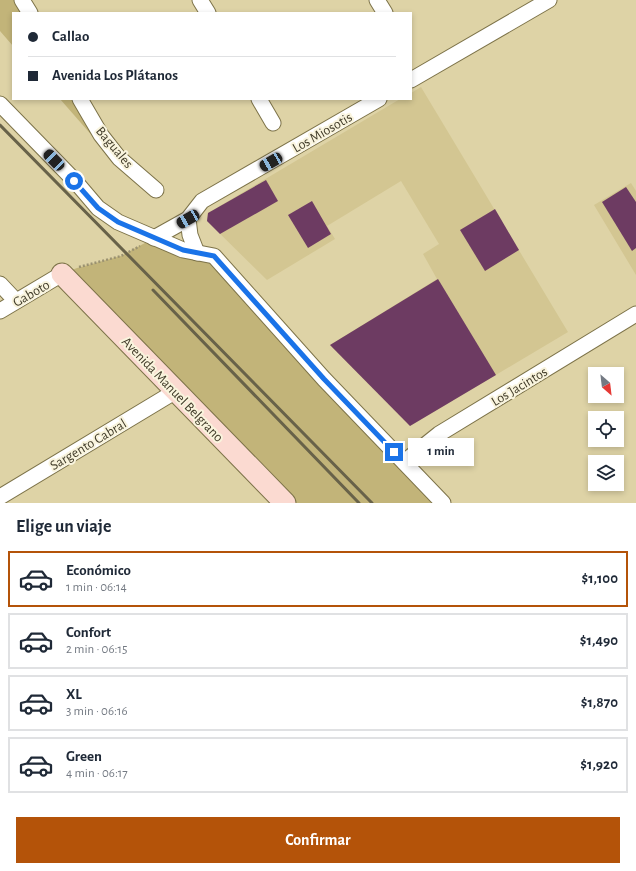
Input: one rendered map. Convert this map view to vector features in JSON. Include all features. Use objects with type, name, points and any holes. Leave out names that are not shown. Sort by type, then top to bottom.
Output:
[{"type":"main road","name":"Avenida Manuel Belgrano","points":[[62,274],[284,503]]},
{"type":"street","points":[[22,0],[29,12]]},
{"type":"street","points":[[200,0],[207,12]]},
{"type":"street","points":[[377,0],[384,12]]},
{"type":"street","points":[[412,79],[549,0]]},
{"type":"street","name":"Baguales","points":[[81,100],[101,135],[120,158],[156,190]]},
{"type":"street","points":[[260,100],[273,123]]},
{"type":"street","name":"Los Miosotis","points":[[154,238],[188,219],[202,201],[377,100]]},
{"type":"street","points":[[0,104],[70,175],[98,208],[118,222],[154,238],[183,250],[214,256],[324,379],[443,503]]},
{"type":"street","points":[[188,219],[190,235],[197,253]]},
{"type":"street","name":"Gaboto","points":[[0,311],[62,274]]},
{"type":"street","points":[[0,284],[16,301]]},
{"type":"street","name":"Los Jacintos","points":[[404,462],[439,434],[636,314]]},
{"type":"street","name":"Sargento Cabral","points":[[0,497],[176,391]]},
{"type":"path","points":[[62,274],[77,268],[126,254]]},
{"type":"shaded area","points":[[0,0],[15,0],[21,12],[12,12],[12,45],[0,31]]},
{"type":"shaded area","points":[[421,87],[568,332],[410,426],[330,345],[437,279],[423,254],[439,244],[401,181],[327,226],[335,239],[267,280],[207,221],[208,213],[398,100],[412,100],[412,92]]},
{"type":"shaded area","points":[[61,100],[73,100],[95,139]]},
{"type":"shaded area","points":[[631,183],[636,191],[636,275],[594,205]]},
{"type":"shaded area","points":[[154,238],[214,256],[443,503],[285,503],[62,274],[77,268],[121,256]]},
{"type":"building","points":[[266,180],[278,201],[220,234],[207,221],[208,213]]},
{"type":"building","points":[[626,187],[636,202],[636,248],[632,251],[602,202]]},
{"type":"building","points":[[312,201],[331,234],[308,248],[288,215]]},
{"type":"building","points":[[495,209],[519,250],[485,271],[460,230]]},
{"type":"building","points":[[438,279],[496,375],[410,426],[330,345]]},
{"type":"railway","points":[[0,125],[372,503]]},
{"type":"railway","points":[[153,290],[359,503]]},
{"type":"route","points":[[74,181],[98,208],[118,222],[183,250],[214,256],[324,379],[394,452]]}]
